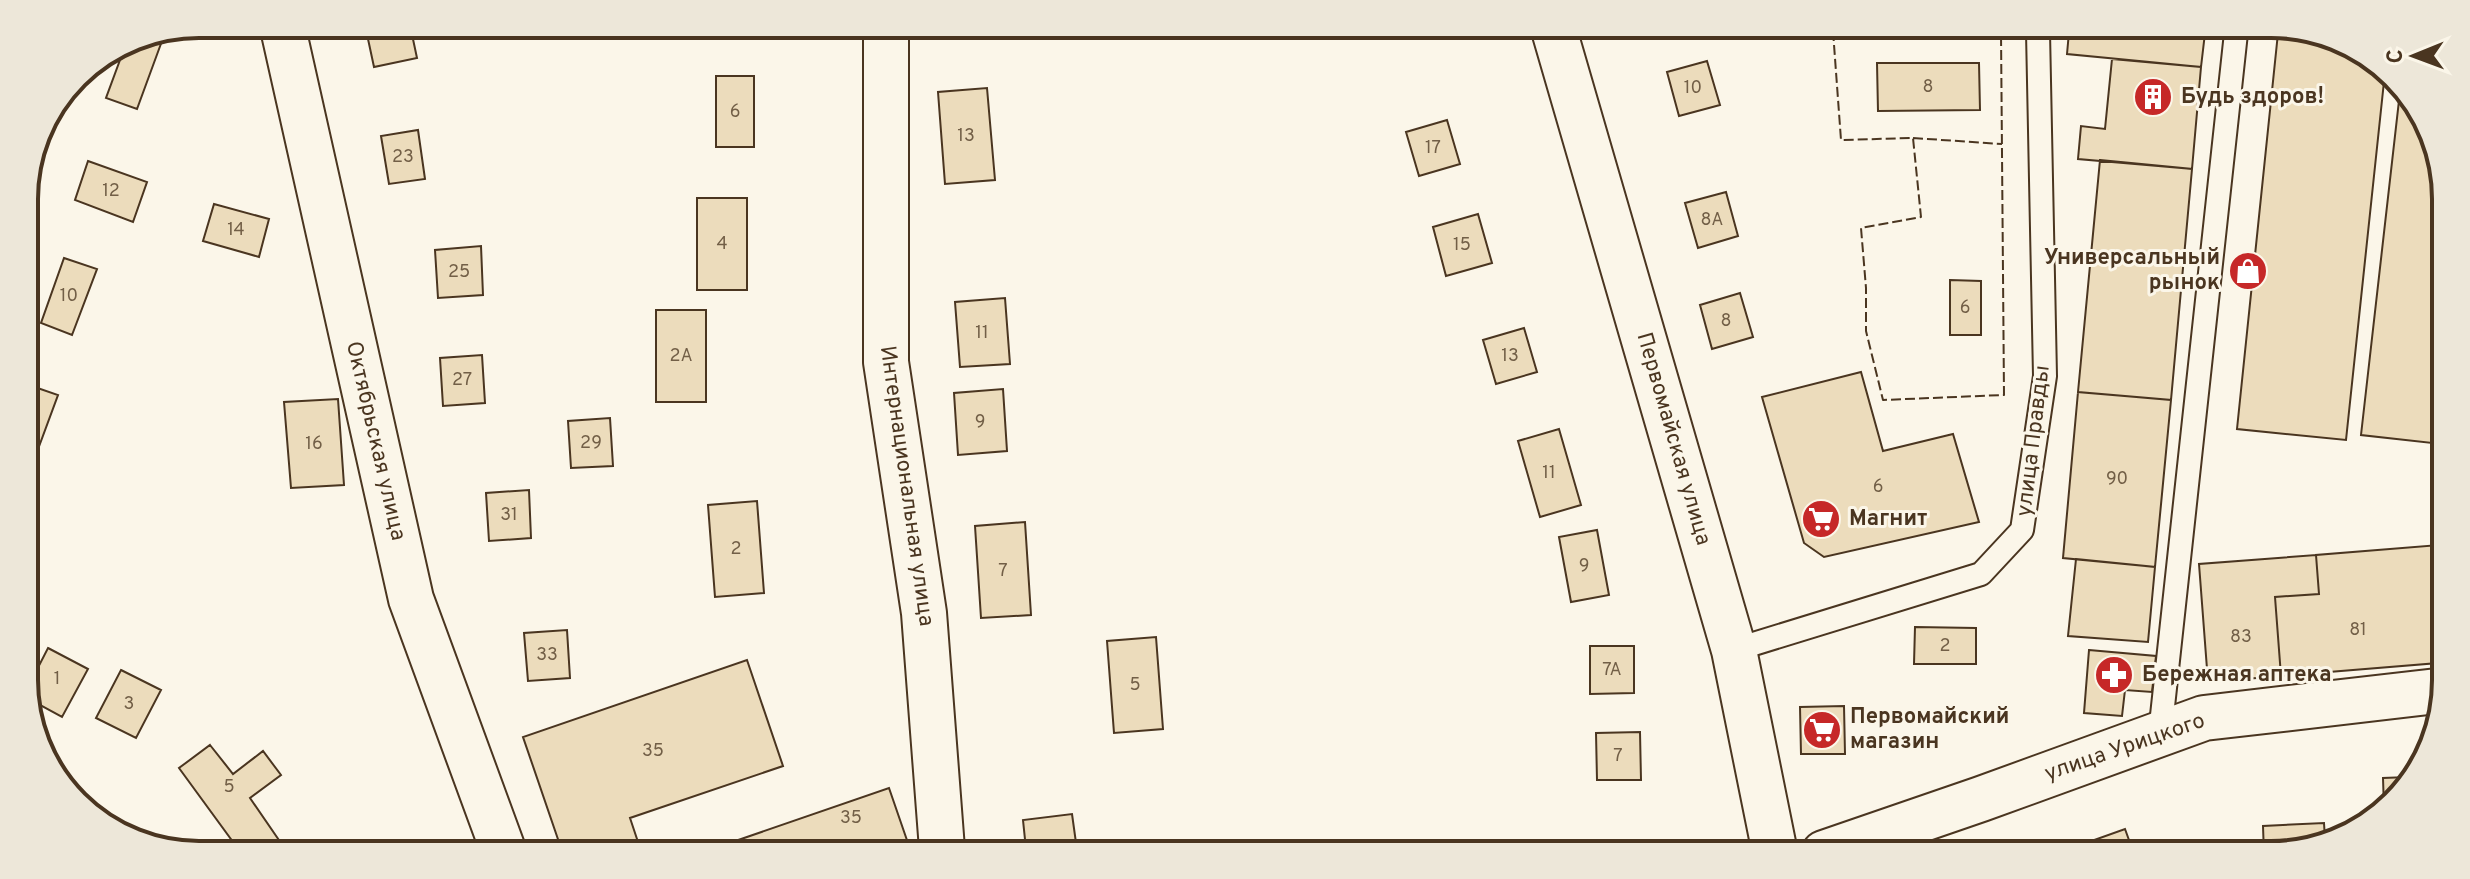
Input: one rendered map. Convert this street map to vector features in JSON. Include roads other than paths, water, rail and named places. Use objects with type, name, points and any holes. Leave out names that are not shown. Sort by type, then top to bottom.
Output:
[{"type":"street","name":"Октябрьская улица","points":[[285,38],[411,599],[500,841]]},
{"type":"street","name":"Интернациональная улица","points":[[886,38],[886,362],[924,613],[941,841]]},
{"type":"street","name":"Первомайская улица","points":[[1556,38],[1734,650],[1773,841]]},
{"type":"street","name":"улица Урицкого","points":[[1858,841],[2204,718],[2432,692]]},
{"type":"lane","name":"улица Правды","points":[[1734,650],[1981,574],[2022,530],[2045,376],[2038,38]]},
{"type":"lane","points":[[2160,734],[2235,38]]},
{"type":"place","name":"Будь здоров!","points":[[2153,97]]},
{"type":"place","name":"Универсальный рынок","points":[[2248,271]]},
{"type":"place","name":"Магнит","points":[[1821,519]]},
{"type":"place","name":"Бережная аптека","points":[[2114,675]]},
{"type":"place","name":"Первомайский магазин","points":[[1822,730]]}]
